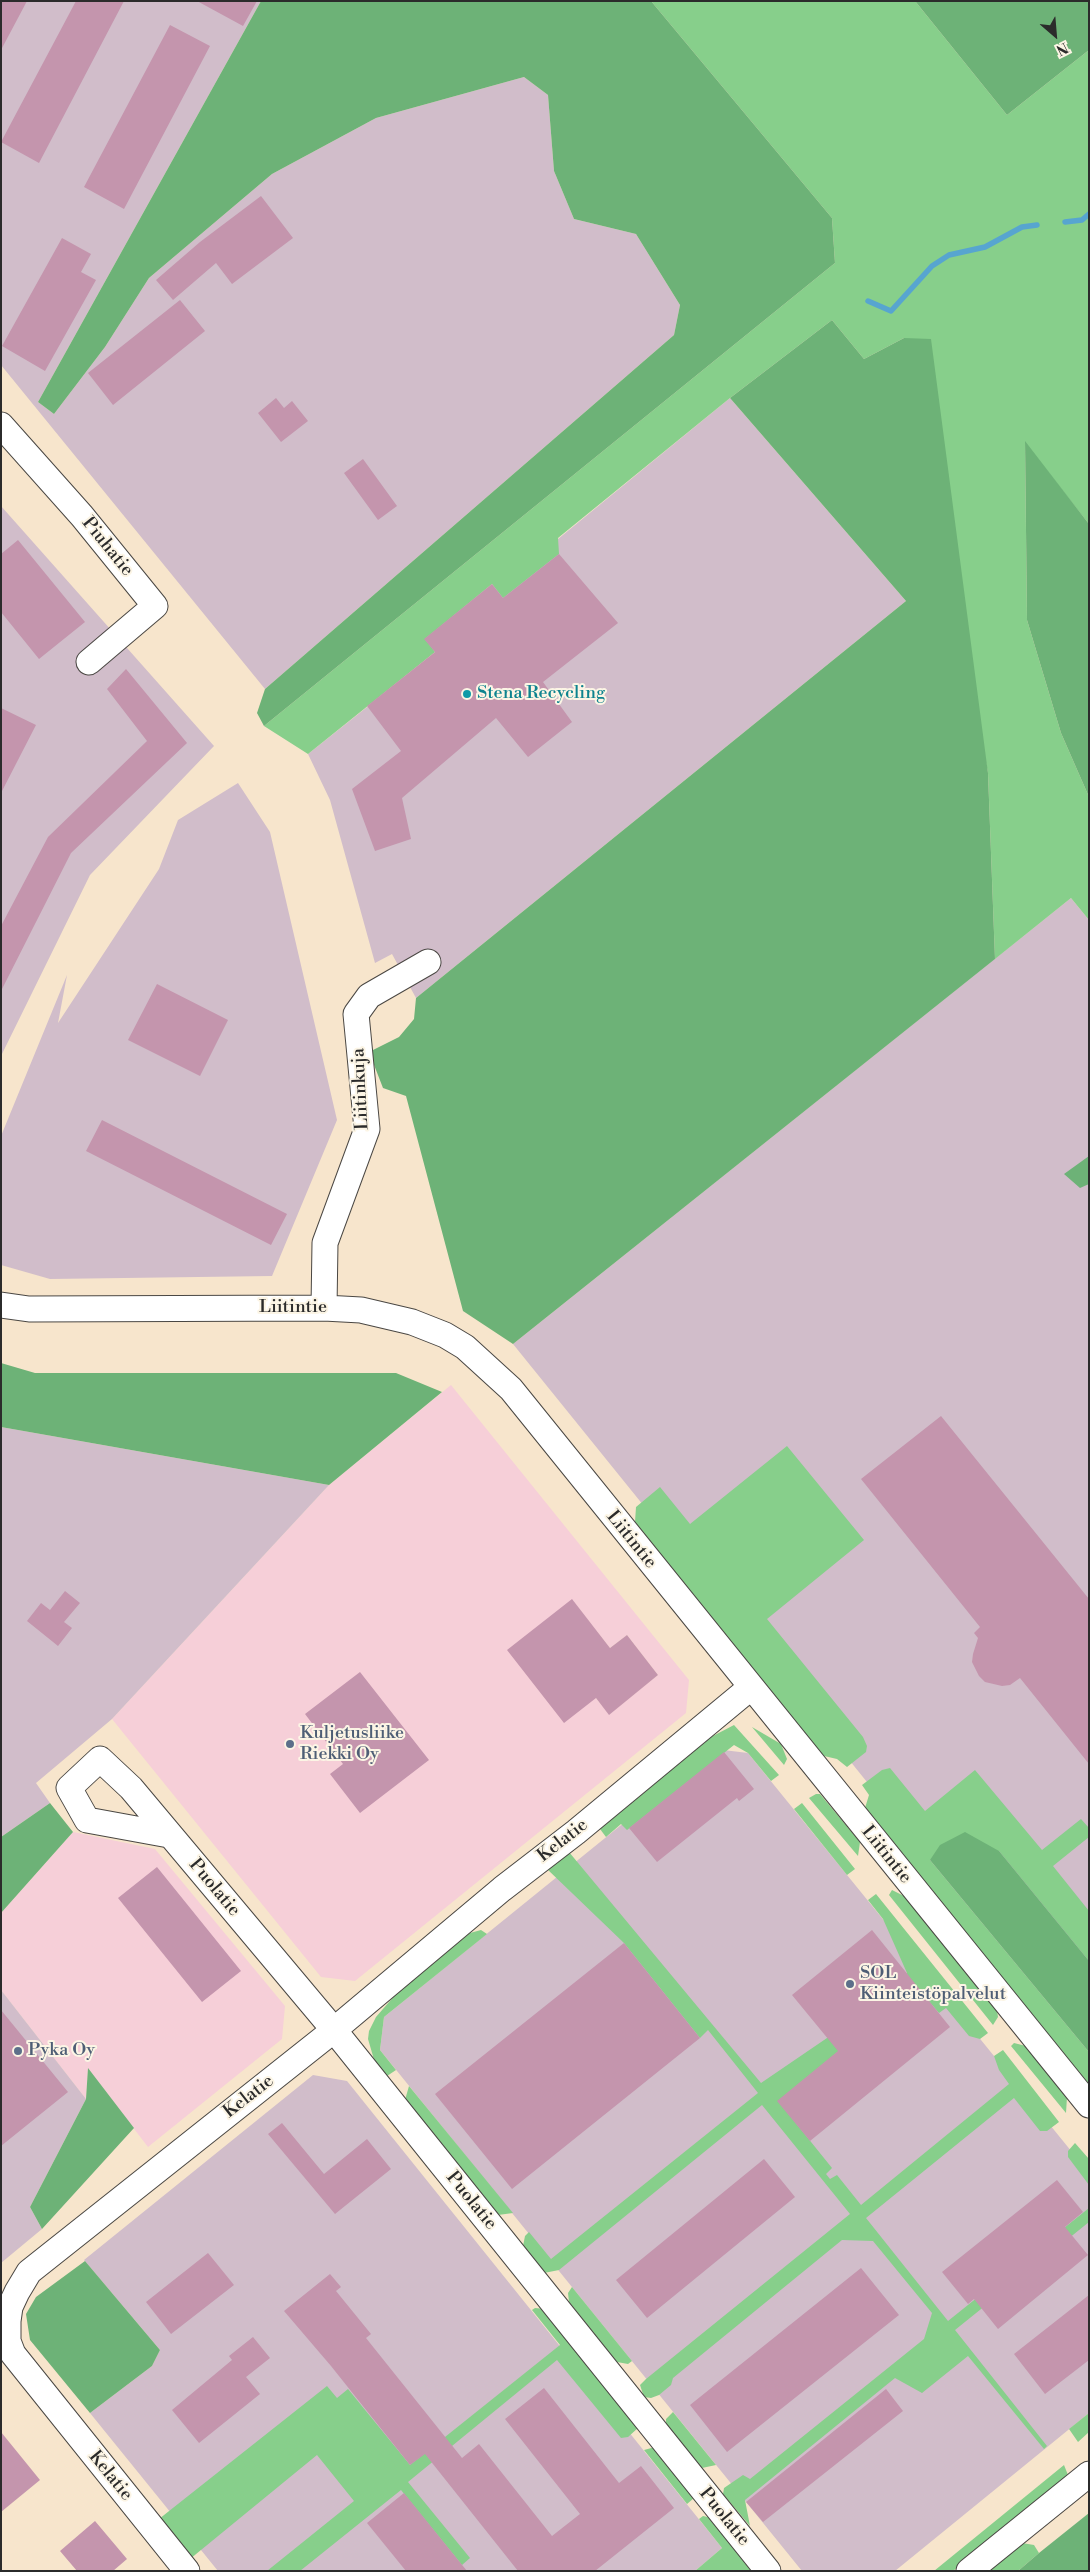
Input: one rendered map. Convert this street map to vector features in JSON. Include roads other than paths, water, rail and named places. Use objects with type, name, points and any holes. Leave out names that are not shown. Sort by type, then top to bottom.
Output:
[{"type":"street","name":"Piuhatie","points":[[1,425],[82,516],[155,606],[89,662]]},
{"type":"street","name":"Liitinkuja","points":[[324,1308],[325,1244],[367,1129],[356,1014],[369,996],[428,962]]},
{"type":"street","name":"Liitintie","points":[[1,1304],[29,1309],[324,1308],[361,1310],[412,1322],[445,1335],[465,1347],[486,1364],[511,1389],[750,1688],[1089,2105]]},
{"type":"street","name":"Kelatie","points":[[186,2571],[21,2365],[8,2341],[10,2306],[29,2272],[334,2030],[502,1889],[576,1832],[750,1688]]},
{"type":"street","name":"Puolatie","points":[[169,1835],[334,2030],[768,2571]]},
{"type":"street","points":[[969,2571],[1089,2474]]},
{"type":"waterway","points":[[1065,222],[1082,220],[1089,214]]},
{"type":"waterway","points":[[868,301],[891,311],[932,266],[949,255],[985,247],[1022,227],[1037,225]]},
{"type":"place","name":"Stena Recycling","points":[[467,694]]},
{"type":"place","name":"Kuljetusliike Riekki Oy","points":[[290,1744]]},
{"type":"place","name":"SOL Kiinteistöpalvelut","points":[[850,1984]]},
{"type":"place","name":"Pyka Oy","points":[[18,2051]]}]
